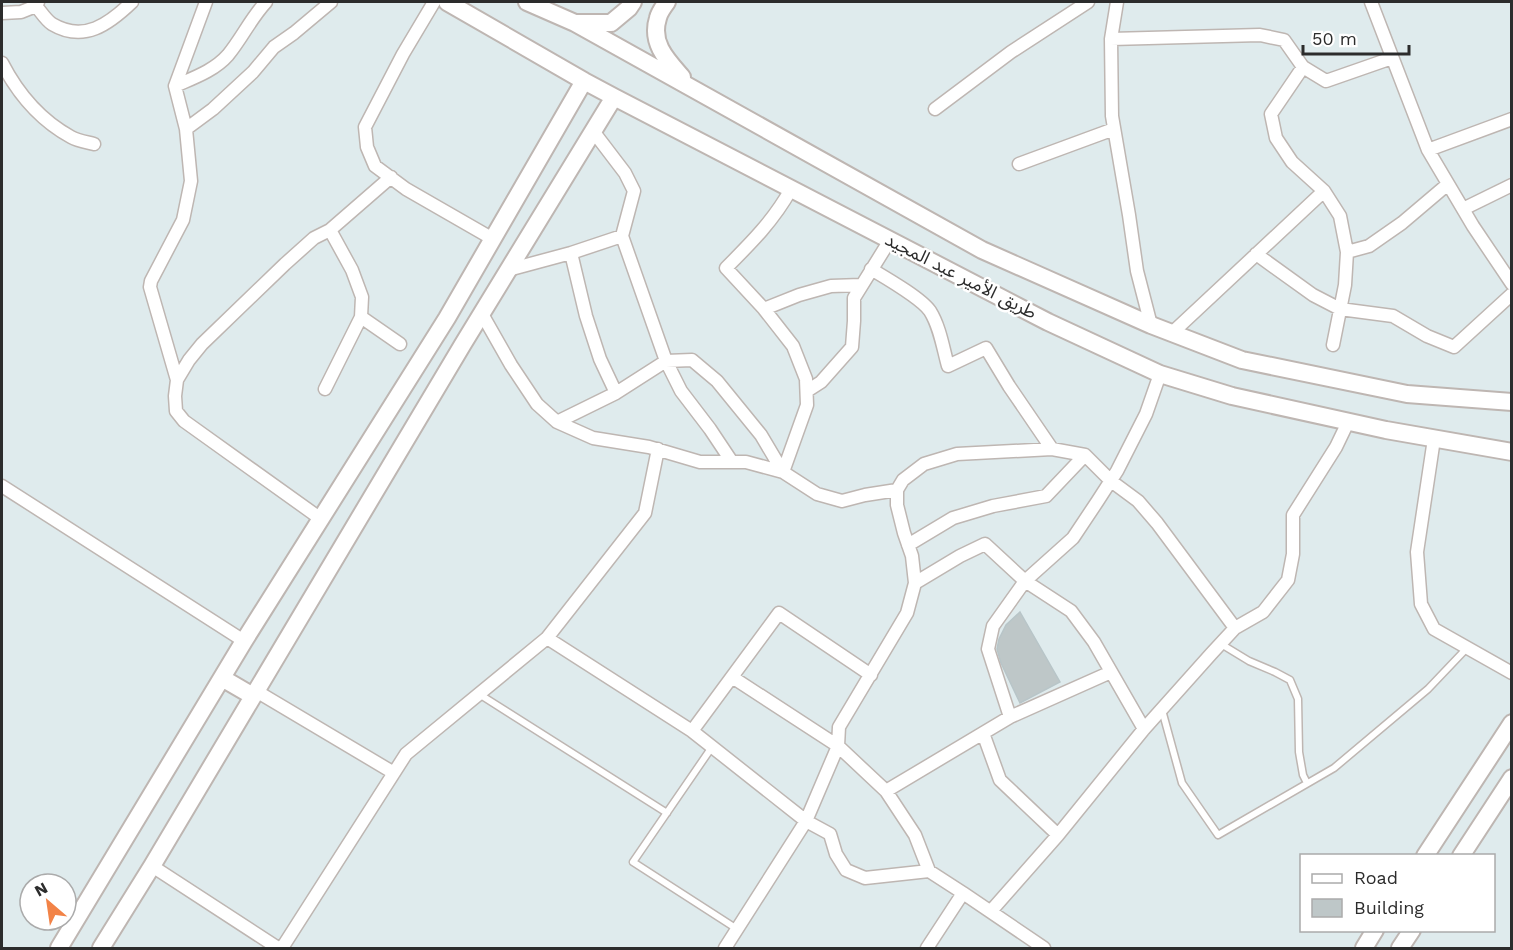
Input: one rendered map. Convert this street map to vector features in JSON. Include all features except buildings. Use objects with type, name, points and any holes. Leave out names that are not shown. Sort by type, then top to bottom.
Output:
[{"type":"main road","name":"طريق الأمير عبد المجيد","points":[[447,2],[614,97],[1048,322],[1160,374],[1232,396],[1348,422],[1512,452]]},
{"type":"main road","name":"طريق الأمير عبد المجيد","points":[[527,2],[575,23],[982,250],[1151,325],[1253,363],[1407,394],[1512,402]]},
{"type":"main road","points":[[575,23],[611,23],[633,2]]},
{"type":"main road","points":[[667,2],[658,18],[656,40],[665,58],[691,87]]},
{"type":"main road","points":[[59,948],[244,641],[447,318],[584,81]]},
{"type":"main road","points":[[101,948],[614,97]]},
{"type":"main road","points":[[222,678],[255,693]]},
{"type":"main road","points":[[1426,854],[1512,723]]},
{"type":"main road","points":[[1462,854],[1512,778]]},
{"type":"main road","points":[[1364,948],[1375,932]]},
{"type":"main road","points":[[1400,948],[1411,932]]},
{"type":"street","points":[[2,13],[21,12],[37,4],[51,23],[73,33],[100,27],[132,2]]},
{"type":"street","points":[[206,2],[175,86],[186,129],[191,181],[183,220],[150,287],[177,380],[176,411],[184,421],[321,519]]},
{"type":"street","points":[[175,86],[207,72],[227,56],[255,13],[266,2]]},
{"type":"street","points":[[186,129],[213,109],[274,47],[331,2]]},
{"type":"street","points":[[434,2],[403,54],[365,127],[367,147],[375,166],[406,189],[493,239]]},
{"type":"street","points":[[935,109],[1011,52],[1088,2]]},
{"type":"street","points":[[1117,2],[1111,39],[1112,116],[1137,271],[1151,325]]},
{"type":"street","points":[[1371,2],[1428,150],[1512,284]]},
{"type":"street","points":[[1111,39],[1260,35],[1284,40],[1303,67],[1326,81],[1392,58]]},
{"type":"street","points":[[2,63],[13,85],[42,117],[73,138],[94,144]]},
{"type":"street","points":[[1303,67],[1271,114],[1276,138],[1292,162],[1324,191],[1340,216],[1347,252],[1345,285],[1333,345]]},
{"type":"street","points":[[1428,150],[1512,119]]},
{"type":"street","points":[[1019,164],[1114,129]]},
{"type":"street","points":[[593,131],[625,173],[634,191],[622,236],[666,361],[681,391],[732,462]]},
{"type":"street","points":[[177,380],[202,344],[292,257],[314,238],[330,230],[391,177]]},
{"type":"street","points":[[1347,252],[1369,246],[1402,223],[1448,184]]},
{"type":"street","points":[[1463,209],[1512,185]]},
{"type":"street","points":[[783,472],[807,405],[806,380],[793,346],[764,309],[726,268],[761,232],[780,208],[791,189]]},
{"type":"street","points":[[1172,333],[1324,191]]},
{"type":"street","points":[[325,389],[361,317],[362,297],[352,270],[330,230]]},
{"type":"street","points":[[508,270],[622,236]]},
{"type":"street","points":[[807,391],[821,382],[852,347],[854,298],[890,240]]},
{"type":"street","points":[[571,253],[586,316],[600,359],[616,393]]},
{"type":"street","points":[[1256,254],[1313,295],[1340,309],[1393,316],[1427,336],[1454,347],[1512,294]]},
{"type":"street","points":[[871,269],[909,293],[929,310],[939,332],[948,366],[986,348],[1052,448]]},
{"type":"street","points":[[764,309],[799,295],[831,286],[861,285]]},
{"type":"street","points":[[482,314],[511,366],[537,404],[557,422],[593,438],[658,449],[700,462],[746,462],[783,472],[818,494],[842,501],[897,490]]},
{"type":"street","points":[[361,317],[400,344]]},
{"type":"street","points":[[557,422],[616,393],[666,361],[692,360],[717,381],[761,435],[783,472]]},
{"type":"street","points":[[1010,717],[988,649],[993,626],[1025,581],[1072,538],[1110,481],[1146,414],[1160,374]]},
{"type":"street","points":[[991,911],[1058,835],[1144,729],[1220,644],[1235,628],[1263,612],[1288,580],[1293,554],[1293,515],[1336,447],[1348,422]]},
{"type":"street","points":[[1434,439],[1417,552],[1421,604],[1434,629],[1512,672]]},
{"type":"street","points":[[725,948],[806,821],[838,746],[839,727],[906,613],[915,582],[912,556],[897,505],[897,490],[903,480],[924,464],[957,454],[1052,448],[1085,456],[1110,481],[1138,501],[1235,628]]},
{"type":"street","points":[[152,866],[280,948],[406,754],[547,638],[645,513],[658,449]]},
{"type":"street","points":[[908,545],[952,518],[993,506],[1047,496],[1085,456]]},
{"type":"street","points":[[2,486],[244,641]]},
{"type":"street","points":[[915,582],[985,544],[1025,581],[1071,611],[1094,642],[1144,729]]},
{"type":"street","points":[[692,731],[779,613],[871,675]]},
{"type":"street","points":[[547,638],[692,731],[806,821],[830,834],[836,854],[846,870],[865,878],[929,871]]},
{"type":"street","points":[[886,791],[1010,717],[1111,672]]},
{"type":"street","points":[[732,677],[838,746],[886,791],[915,835],[929,871],[1044,948]]},
{"type":"street","points":[[255,693],[394,773]]},
{"type":"street","points":[[983,733],[1000,780],[1058,835]]},
{"type":"street","points":[[927,948],[963,893]]},
{"type":"lane","points":[[1220,644],[1249,661],[1290,680],[1298,699],[1299,752],[1303,775],[1307,783]]},
{"type":"lane","points":[[1161,710],[1182,783],[1218,835],[1334,768],[1428,689],[1468,648]]},
{"type":"lane","points":[[479,694],[667,813]]},
{"type":"lane","points":[[712,747],[633,862],[738,929]]}]
